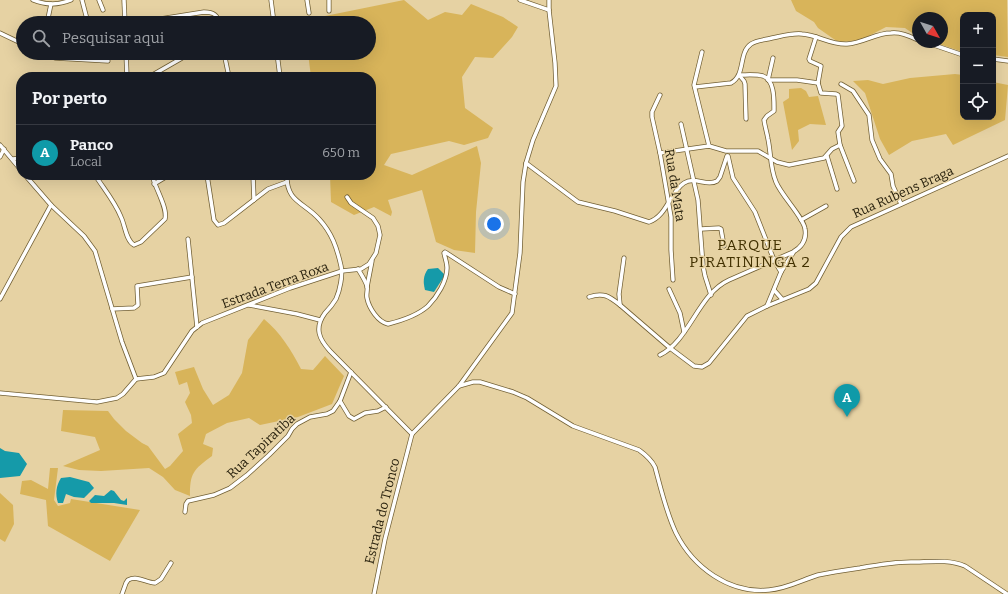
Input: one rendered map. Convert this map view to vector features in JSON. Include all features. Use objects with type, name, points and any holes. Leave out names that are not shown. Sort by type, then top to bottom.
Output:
[{"type":"street","points":[[33,0],[51,4],[71,0]]},
{"type":"street","points":[[82,0],[86,16]]},
{"type":"street","points":[[99,0],[103,10]]},
{"type":"street","points":[[124,0],[125,16]]},
{"type":"street","points":[[271,0],[273,16]]},
{"type":"street","points":[[307,0],[309,13]]},
{"type":"street","points":[[328,0],[329,11]]},
{"type":"street","points":[[520,0],[549,10]]},
{"type":"street","points":[[248,305],[320,320],[319,328],[322,340],[412,434],[459,386],[512,313],[521,248],[523,182],[526,163],[533,140],[556,86],[549,0]]},
{"type":"street","points":[[48,16],[51,4]]},
{"type":"street","points":[[179,16],[204,12],[211,12],[216,16]]},
{"type":"street","points":[[695,87],[731,83],[735,81],[739,75],[745,53],[749,46],[753,43],[794,34],[808,35],[838,44],[858,42],[891,32],[912,38]]},
{"type":"street","points":[[0,33],[16,41]]},
{"type":"street","points":[[816,37],[809,59],[810,61],[821,66],[818,83],[820,92],[838,95],[842,126],[838,132],[840,145],[854,181]]},
{"type":"street","points":[[943,48],[960,54]]},
{"type":"street","points":[[702,52],[695,78],[695,87],[709,146]]},
{"type":"street","points":[[660,355],[670,348],[684,332],[711,295],[725,282],[793,252],[802,245],[805,238],[806,228],[778,185],[769,157],[768,140],[764,120],[767,116],[774,112],[771,85],[768,80],[773,58]]},
{"type":"street","points":[[996,59],[1008,61]]},
{"type":"street","points":[[90,60],[108,61]]},
{"type":"street","points":[[126,60],[127,72]]},
{"type":"street","points":[[158,72],[179,60]]},
{"type":"street","points":[[225,60],[228,72]]},
{"type":"street","points":[[278,60],[279,72]]},
{"type":"street","points":[[739,75],[761,76],[768,80],[797,80],[818,83]]},
{"type":"street","points":[[739,75],[745,84],[746,119]]},
{"type":"street","points":[[841,84],[853,92],[869,115],[872,140],[880,159],[891,174],[893,186],[901,204]]},
{"type":"street","name":"Rua da Mata","points":[[660,95],[652,112],[652,117],[660,152],[672,225],[671,250],[673,280]]},
{"type":"street","points":[[681,124],[694,180],[701,229],[703,266],[711,295]]},
{"type":"street","points":[[0,145],[16,162]]},
{"type":"street","points":[[660,152],[709,146],[726,151],[753,150],[761,152],[777,162],[789,165],[821,159],[827,156],[832,149],[840,145]]},
{"type":"street","points":[[0,156],[4,149]]},
{"type":"street","points":[[726,151],[733,178],[755,212],[774,260],[782,272]]},
{"type":"street","points":[[526,163],[578,202],[615,211],[649,222],[657,217],[682,185],[688,181],[694,180],[712,183],[717,182],[727,156]]},
{"type":"street","points":[[827,156],[837,189]]},
{"type":"street","name":"Rua Rubens Braga","points":[[588,297],[598,294],[610,297],[670,348],[694,366],[698,367],[706,365],[712,360],[744,319],[767,306],[809,288],[816,283],[841,237],[847,230],[859,222],[1008,156]]},
{"type":"street","points":[[0,393],[97,402],[117,398],[123,394],[136,379],[128,360],[98,258],[90,242],[51,205],[28,180]]},
{"type":"street","points":[[98,180],[114,203],[130,240],[134,244],[141,242],[165,219],[165,210],[153,180]]},
{"type":"street","points":[[154,184],[161,180]]},
{"type":"street","points":[[208,180],[214,220],[218,225],[224,223],[268,190],[287,182],[292,197],[319,219],[334,240],[342,271],[364,267],[372,260]]},
{"type":"street","points":[[253,180],[254,200]]},
{"type":"street","points":[[347,197],[351,203],[373,218],[378,226],[380,235],[372,260],[367,287],[367,297],[368,303],[375,315],[384,323],[394,323],[420,312],[427,307],[445,280],[447,266],[444,253],[446,252],[499,287],[515,294]]},
{"type":"street","points":[[0,299],[51,205]]},
{"type":"street","points":[[801,220],[826,206]]},
{"type":"street","points":[[701,229],[721,229],[724,246]]},
{"type":"street","points":[[188,239],[197,327]]},
{"type":"street","points":[[767,306],[782,272],[793,252]]},
{"type":"street","points":[[620,305],[619,294],[624,258]]},
{"type":"street","points":[[358,269],[367,287]]},
{"type":"street","name":"Estrada Terra Roxa","points":[[136,379],[154,377],[164,373],[183,344],[197,327],[211,319],[296,286],[342,271]]},
{"type":"street","name":"Estrada Terra Roxa","points":[[320,320],[336,299],[342,271]]},
{"type":"street","points":[[112,309],[134,308],[138,305],[137,286],[192,277]]},
{"type":"street","points":[[669,289],[680,313],[684,332]]},
{"type":"street","points":[[774,290],[782,299]]},
{"type":"street","name":"Rua Tapiratiba","points":[[185,512],[186,504],[191,500],[214,495],[230,488],[247,475],[269,456],[297,424],[310,417],[327,414],[333,411],[340,401],[351,372]]},
{"type":"street","points":[[459,386],[473,382],[480,382],[514,392],[527,398],[573,426],[639,450],[652,462],[671,522],[688,552],[698,564],[711,575],[731,585],[752,590],[769,590],[816,576],[891,563],[945,562],[958,563],[965,566],[1007,594]]},
{"type":"street","points":[[340,401],[350,417],[354,419],[365,413],[378,411],[386,407]]},
{"type":"street","name":"Estrada do Tronco","points":[[374,594],[385,539],[412,434]]},
{"type":"street","points":[[122,594],[126,583],[131,578],[140,578],[155,583],[161,579],[171,563]]},
{"type":"shaded area","points":[[404,0],[428,20],[445,12],[462,15],[471,4],[503,17],[518,27],[512,37],[493,58],[475,57],[462,77],[465,108],[493,128],[488,138],[464,145],[449,141],[391,154],[384,165],[412,175],[477,146],[481,163],[476,212],[475,253],[454,250],[436,242],[422,190],[388,200],[392,212],[391,216],[374,207],[354,215],[331,202],[330,180],[376,180],[376,72],[310,72],[309,60],[376,60],[376,16],[325,16]]},
{"type":"shaded area","points":[[791,0],[1007,0],[1008,57],[996,55],[996,12],[960,12],[960,51],[948,47],[948,12],[912,12],[912,33],[905,28],[886,27],[861,40],[838,42],[818,28],[814,22],[796,11]]},
{"type":"shaded area","points":[[960,75],[960,120],[996,120],[996,83],[1008,85],[1005,120],[953,145],[946,134],[912,141],[889,155],[880,139],[865,93],[853,81],[868,80],[883,84],[910,78]]},
{"type":"shaded area","points":[[801,88],[806,91],[809,97],[818,96],[826,125],[810,124],[798,130],[799,141],[792,150],[783,102],[789,98],[789,89]]},
{"type":"shaded area","points":[[264,319],[285,342],[301,369],[313,370],[325,356],[344,376],[332,404],[298,417],[260,425],[249,418],[227,423],[206,434],[203,444],[213,448],[212,456],[194,473],[191,482],[190,496],[175,490],[163,477],[149,468],[101,471],[79,470],[63,466],[100,450],[95,437],[61,431],[63,410],[108,411],[126,431],[148,446],[165,469],[170,466],[183,451],[178,434],[192,423],[191,415],[185,402],[190,393],[187,382],[179,385],[175,372],[194,367],[203,389],[213,405],[229,395],[242,373],[248,340]]},
{"type":"shaded area","points":[[50,468],[58,468],[54,500],[58,506],[70,503],[71,499],[140,510],[110,561],[48,526],[46,500],[20,494],[22,481],[31,480],[48,489]]},
{"type":"shaded area","points":[[0,493],[13,505],[14,524],[5,542],[0,539]]},
{"type":"water","points":[[438,268],[445,275],[434,292],[425,290],[424,279],[426,272],[428,269]]},
{"type":"water","points":[[0,448],[5,451],[19,453],[27,464],[20,476],[0,478]]},
{"type":"water","points":[[70,477],[89,482],[94,488],[84,498],[66,494],[63,503],[58,503],[56,493],[59,481],[61,478]]},
{"type":"water","points":[[111,490],[114,491],[121,500],[124,501],[127,498],[127,505],[114,503],[91,503],[89,501],[95,495],[104,496]]},
{"type":"place","name":"Panco","points":[[847,417]]},
{"type":"district","name":"PARQUE PIRATININGA 2","points":[[750,254]]}]
